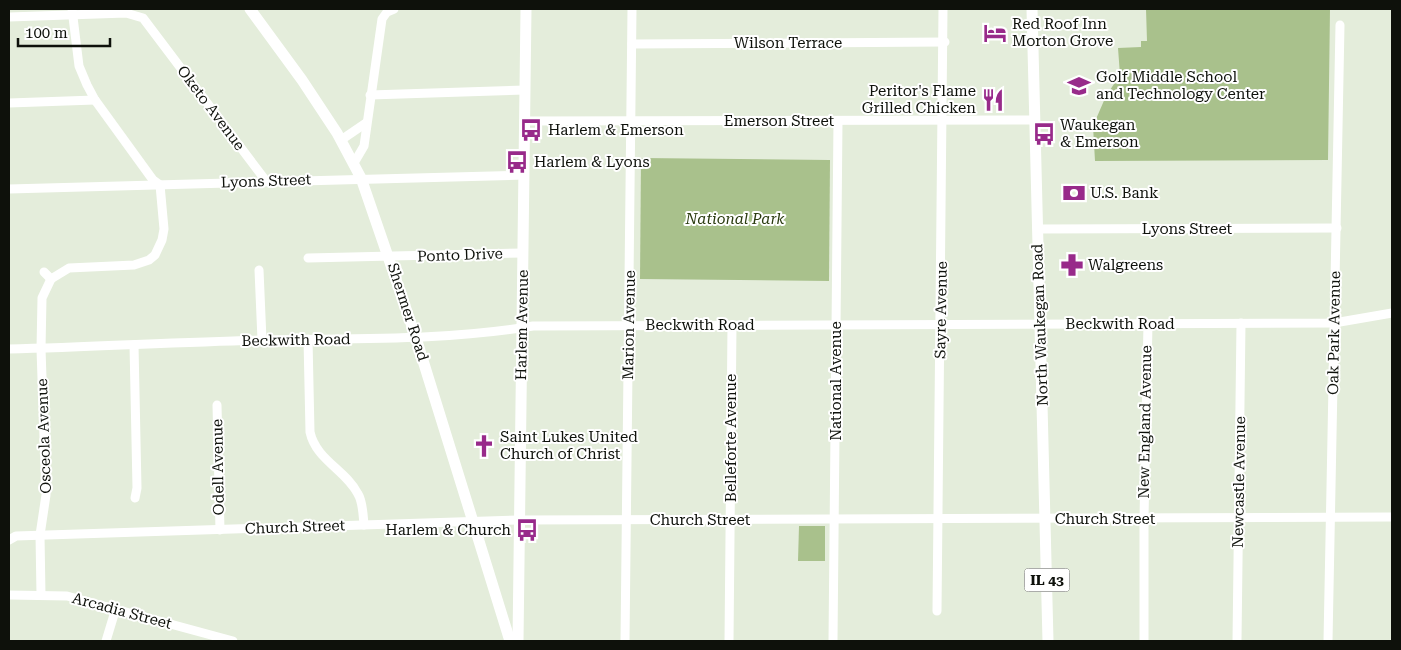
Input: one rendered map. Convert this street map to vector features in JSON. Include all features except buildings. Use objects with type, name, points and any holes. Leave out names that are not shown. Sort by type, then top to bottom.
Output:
[{"type":"main road","name":"Shermer Road","points":[[250,9],[302,80],[341,140],[361,178],[416,338],[510,641]]},
{"type":"main road","name":"Harlem Avenue","points":[[518,641],[526,9]]},
{"type":"main road","name":"North Waukegan Road","points":[[1032,9],[1048,641]]},
{"type":"street","points":[[354,163],[364,146],[382,19],[387,12],[394,9]]},
{"type":"street","name":"Marion Avenue","points":[[625,641],[632,9]]},
{"type":"street","name":"Sayre Avenue","points":[[937,611],[945,42],[943,9]]},
{"type":"street","points":[[9,16],[72,12],[79,66],[96,100],[153,180],[160,185],[164,229],[158,258],[134,266],[69,268],[51,279],[44,272]]},
{"type":"street","name":"Oketo Avenue","points":[[72,12],[136,14],[150,26],[266,180]]},
{"type":"street","name":"Oak Park Avenue","points":[[1328,641],[1340,26]]},
{"type":"street","name":"Wilson Terrace","points":[[632,44],[945,42]]},
{"type":"street","points":[[370,96],[525,90]]},
{"type":"street","points":[[9,103],[96,100]]},
{"type":"street","name":"Emerson Street","points":[[524,121],[1034,120]]},
{"type":"street","name":"National Avenue","points":[[834,641],[838,121]]},
{"type":"street","points":[[341,140],[366,123]]},
{"type":"street","name":"Lyons Street","points":[[9,189],[266,180],[524,174]]},
{"type":"street","name":"Lyons Street","points":[[1038,229],[1336,228]]},
{"type":"street","name":"Ponto Drive","points":[[308,258],[390,258],[523,253]]},
{"type":"street","points":[[259,270],[262,340]]},
{"type":"street","name":"Osceola Avenue","points":[[41,595],[40,535],[46,495],[41,305],[51,279]]},
{"type":"street","name":"Beckwith Road","points":[[9,350],[262,340],[416,338],[487,334],[522,328],[629,325],[1334,323],[1392,313]]},
{"type":"street","name":"Newcastle Avenue","points":[[1236,641],[1241,323]]},
{"type":"street","name":"New England Avenue","points":[[1144,641],[1144,518],[1148,324]]},
{"type":"street","name":"Belleforte Avenue","points":[[729,641],[732,325]]},
{"type":"street","points":[[308,339],[310,432],[312,443],[357,491],[360,496],[364,525]]},
{"type":"street","points":[[134,345],[137,488],[135,498]]},
{"type":"street","name":"Odell Avenue","points":[[217,405],[220,530]]},
{"type":"street","name":"Church Street","points":[[9,540],[16,536],[40,535],[519,520],[1392,517]]},
{"type":"street","name":"Arcadia Street","points":[[9,595],[66,596],[116,608],[232,641]]},
{"type":"street","points":[[106,641],[116,608]]},
{"type":"green space","points":[[1146,9],[1330,9],[1328,160],[1095,161],[1093,126],[1106,96],[1120,75],[1118,48],[1141,47],[1141,41],[1147,41]]},
{"type":"green space","name":"National Park","points":[[641,158],[830,160],[829,281],[640,279]]},
{"type":"green space","points":[[799,526],[825,526],[825,561],[798,561]]},
{"type":"place","name":"Red Roof Inn Morton Grove","points":[[995,33]]},
{"type":"place","name":"Golf Middle School and Technology Center","points":[[1079,86]]},
{"type":"place","name":"Peritor's Flame Grilled Chicken","points":[[993,100]]},
{"type":"place","name":"Harlem & Emerson","points":[[531,130]]},
{"type":"place","name":"Waukegan & Emerson","points":[[1044,134]]},
{"type":"place","name":"Harlem & Lyons","points":[[517,162]]},
{"type":"place","name":"U.S. Bank","points":[[1074,193]]},
{"type":"place","name":"Walgreens","points":[[1072,265]]},
{"type":"place","name":"Saint Lukes United Church of Christ","points":[[484,446]]},
{"type":"place","name":"Harlem & Church","points":[[527,530]]}]
